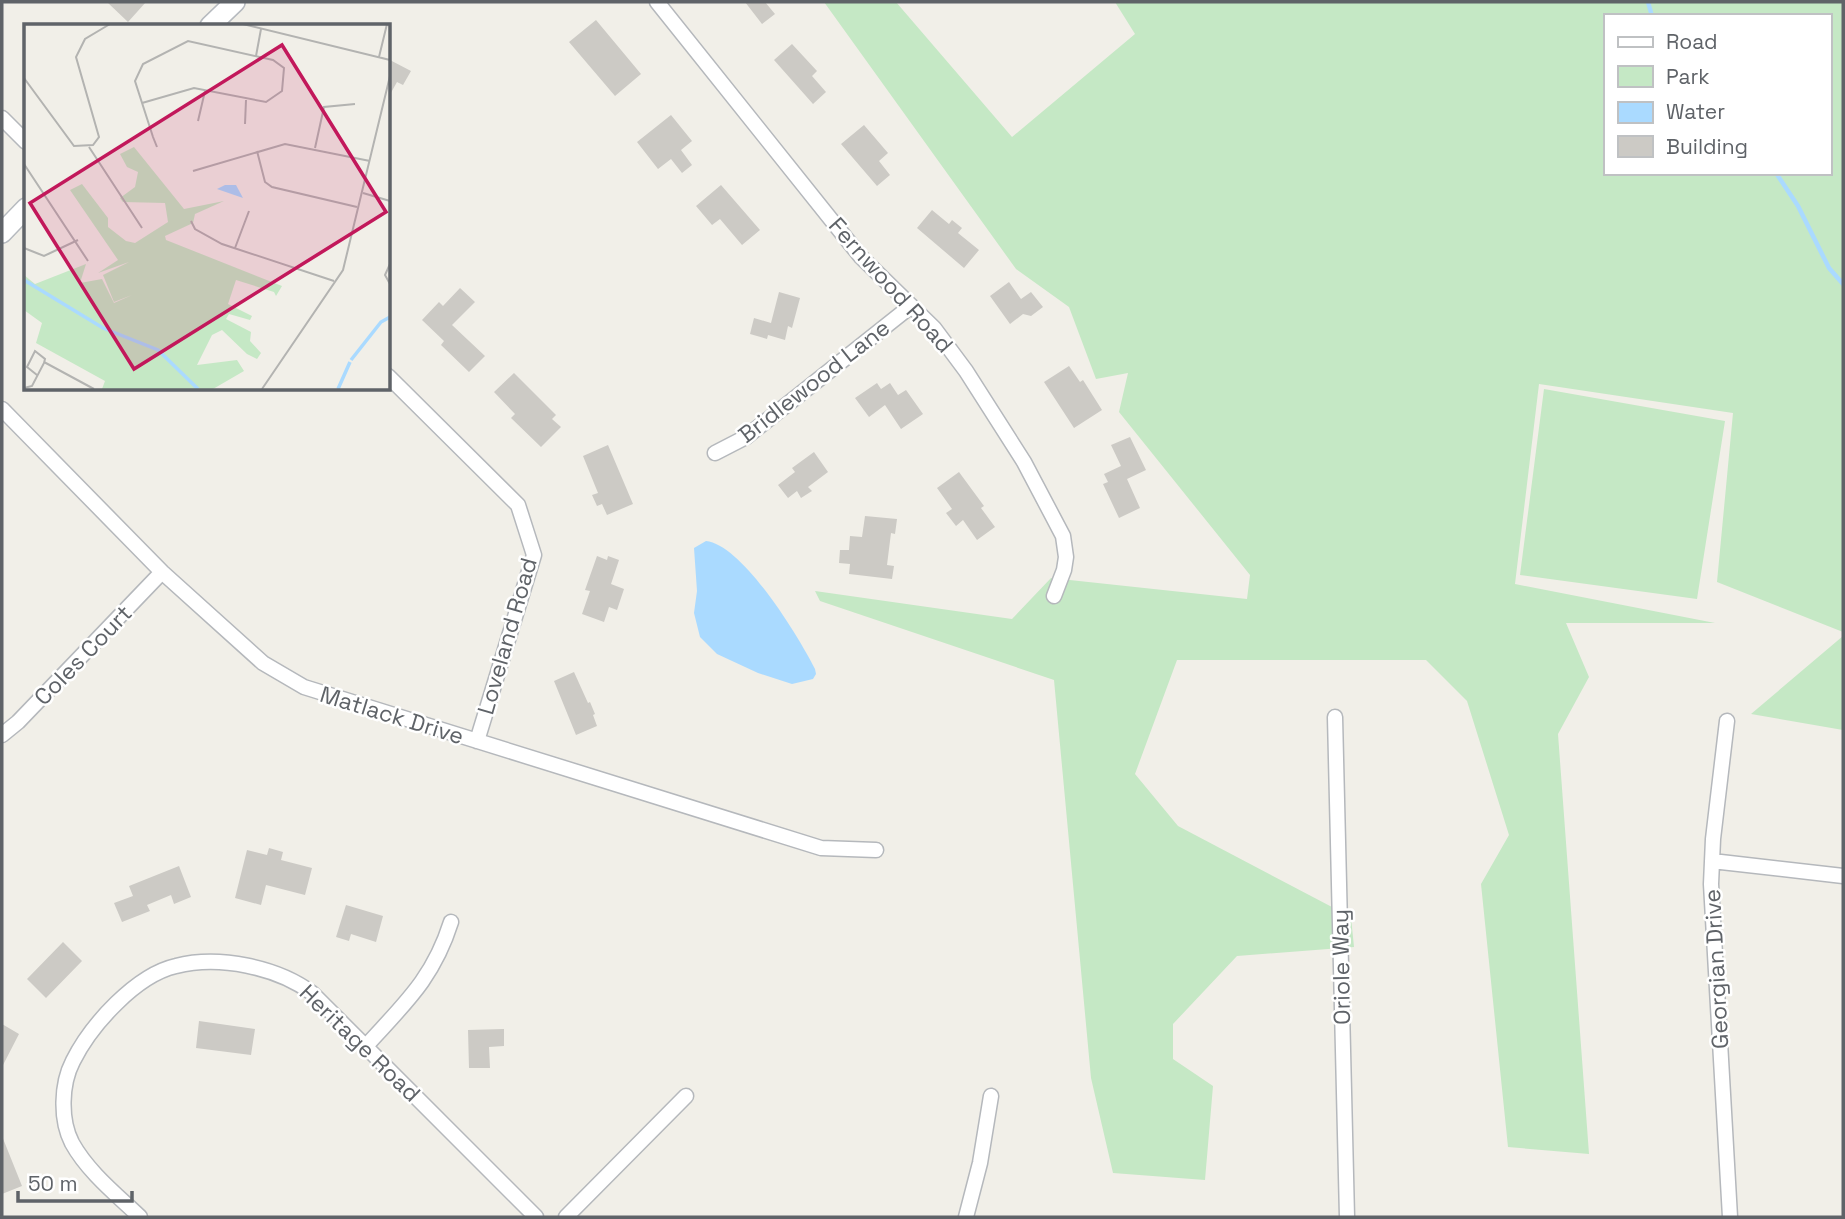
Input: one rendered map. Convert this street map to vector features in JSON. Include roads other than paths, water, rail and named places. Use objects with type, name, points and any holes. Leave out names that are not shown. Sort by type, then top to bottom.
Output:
[{"type":"main road","points":[[212,24],[234,2]]},
{"type":"main road","points":[[2,233],[24,210]]},
{"type":"street","name":"Fernwood Road","points":[[657,2],[861,257],[934,328],[966,371],[1024,462],[1063,536],[1066,557],[1054,596]]},
{"type":"street","points":[[2,118],[24,140]]},
{"type":"street","name":"Bridlewood Lane","points":[[715,453],[746,437],[911,306]]},
{"type":"street","name":"Loveland Road","points":[[390,378],[518,505],[534,555],[477,741]]},
{"type":"street","name":"Matlack Drive","points":[[2,409],[162,572],[263,663],[304,687],[821,848],[876,850]]},
{"type":"street","name":"Coles Court","points":[[2,735],[18,722],[162,572]]},
{"type":"street","name":"Oriole Way","points":[[1335,717],[1347,1217]]},
{"type":"street","name":"Georgian Drive","points":[[1727,721],[1713,839],[1711,884],[1730,1217]]},
{"type":"street","points":[[1712,861],[1843,876]]},
{"type":"street","points":[[366,1046],[425,981],[442,950],[451,922]]},
{"type":"street","name":"Heritage Road","points":[[140,1217],[91,1169],[71,1142],[63,1110],[64,1093],[72,1063],[88,1036],[122,999],[147,978],[174,966],[204,961],[267,970],[298,982],[366,1046],[536,1217]]},
{"type":"street","points":[[566,1217],[686,1096]]},
{"type":"street","points":[[966,1217],[980,1163],[990,1096]]},
{"type":"water","points":[[706,541],[721,546],[736,558],[768,594],[815,669],[813,679],[792,684],[758,673],[717,654],[700,637],[694,613],[697,591],[694,548]]},
{"type":"waterway","points":[[1648,2],[1651,14]]},
{"type":"waterway","points":[[1777,175],[1798,206],[1829,268],[1843,284]]}]
